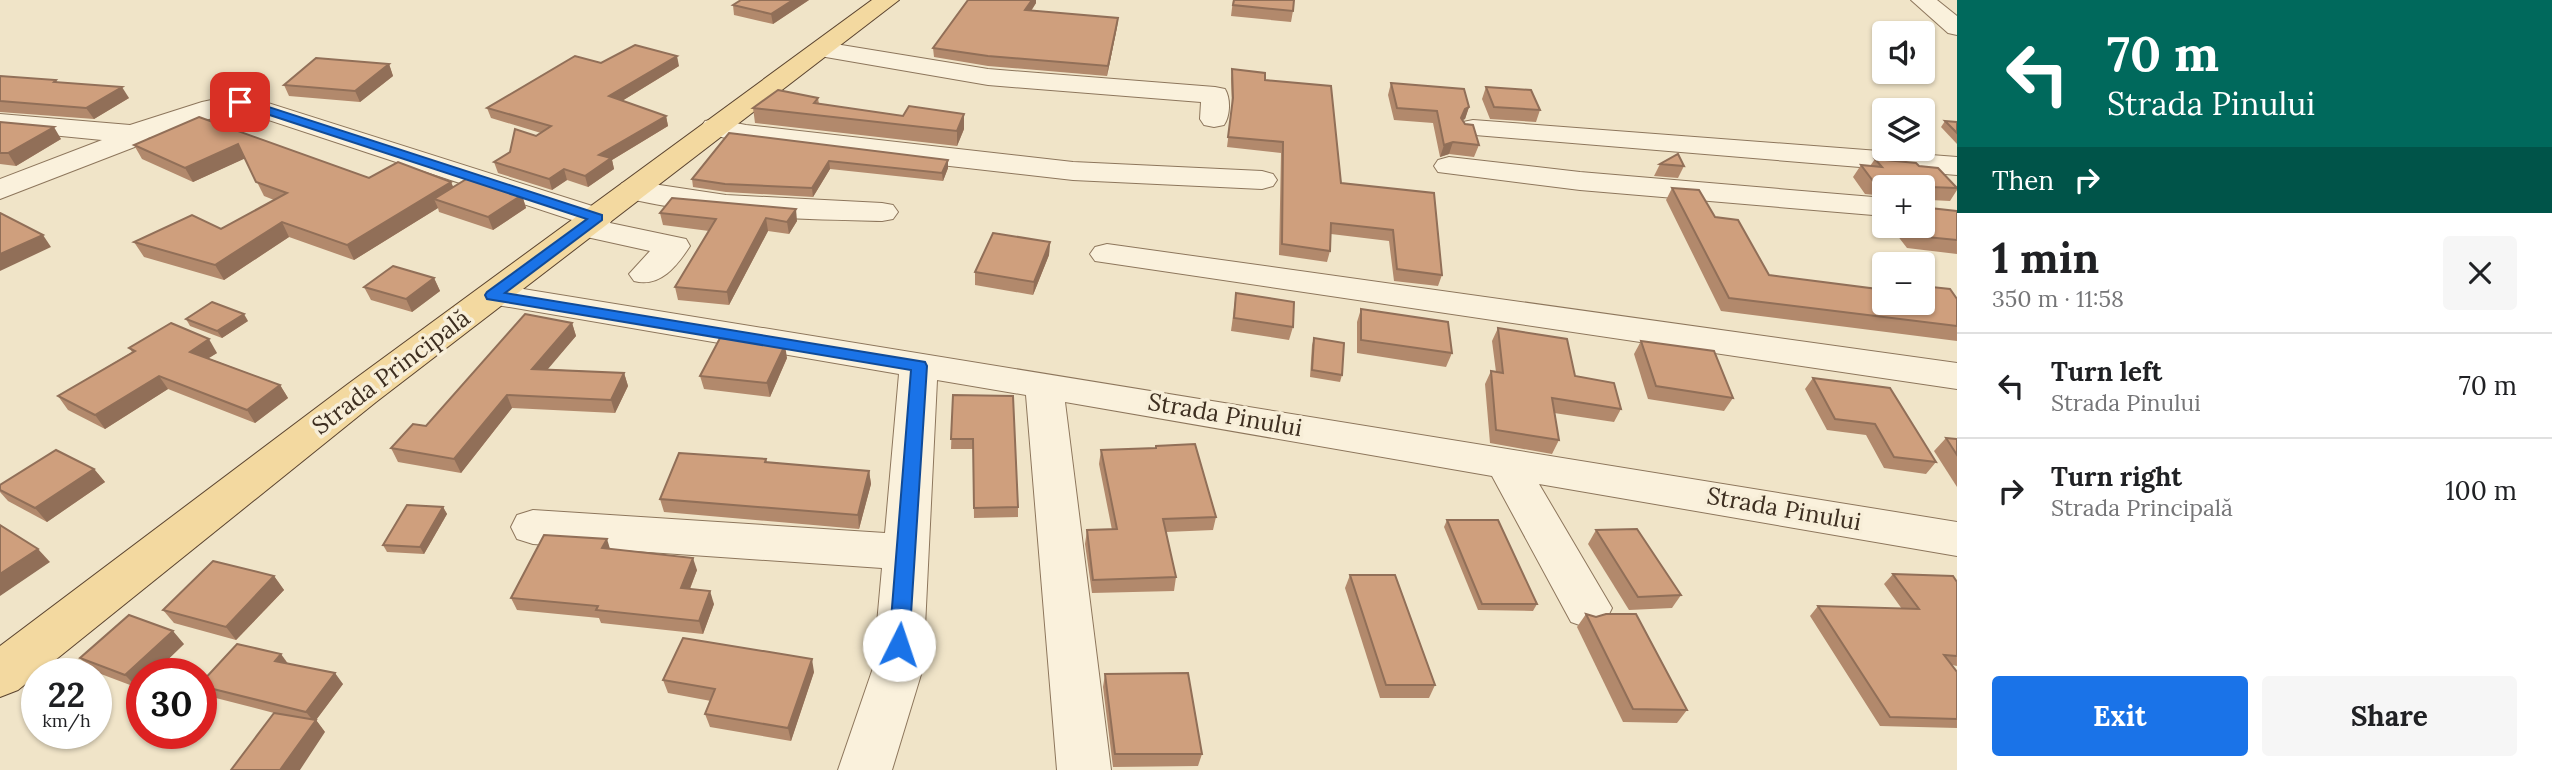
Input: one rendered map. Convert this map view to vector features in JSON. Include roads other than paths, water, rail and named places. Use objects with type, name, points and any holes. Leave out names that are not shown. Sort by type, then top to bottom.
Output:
[{"type":"main road","name":"Strada Principală","points":[[0,675],[492,295],[887,0]]},
{"type":"street","points":[[1923,0],[1957,28]]},
{"type":"street","points":[[823,50],[988,77],[1215,95],[1214,119]]},
{"type":"street","points":[[0,190],[218,104],[240,102],[591,222],[674,246],[646,274]]},
{"type":"street","points":[[0,122],[131,134],[151,130]]},
{"type":"street","points":[[715,127],[782,139],[1073,171],[1262,180]]},
{"type":"street","points":[[1474,128],[1957,166]]},
{"type":"street","points":[[1449,166],[1580,181],[1872,206]]},
{"type":"street","points":[[633,190],[676,198],[786,210],[882,212]]},
{"type":"street","points":[[1107,254],[1957,376]]},
{"type":"street","name":"Strada Pinului","points":[[492,295],[919,366],[1044,384],[1957,539]]},
{"type":"street","points":[[865,770],[898,668],[919,366]]},
{"type":"street","points":[[1044,384],[1084,770]]},
{"type":"street","points":[[1506,463],[1588,608]]},
{"type":"street","points":[[533,527],[906,552]]}]
